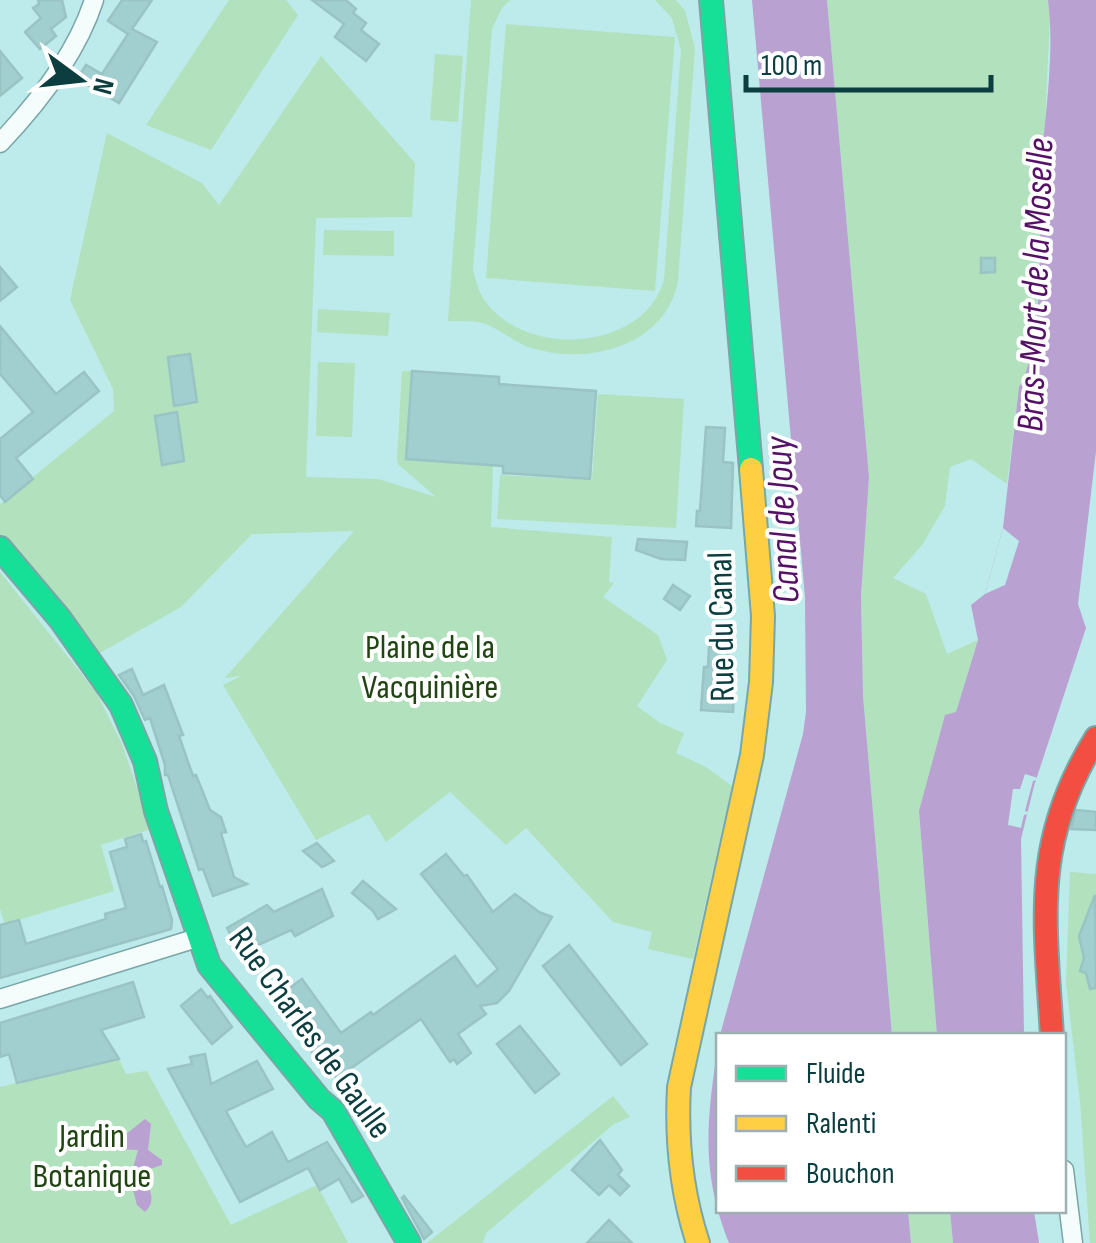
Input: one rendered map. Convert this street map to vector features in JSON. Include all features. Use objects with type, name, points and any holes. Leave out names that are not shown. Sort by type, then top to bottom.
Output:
[{"type":"street","points":[[0,143],[75,44],[94,0]]},
{"type":"street","name":"Rue du Canal","points":[[698,1243],[678,1164],[676,1108],[682,1064],[752,755],[762,682],[762,616],[711,0]]},
{"type":"street","name":"Rue Charles de Gaulle","points":[[0,548],[98,668],[121,705],[144,761],[156,812],[208,964],[333,1111],[409,1243]]},
{"type":"street","points":[[1052,1033],[1047,853],[1067,782],[1096,738]]},
{"type":"street","points":[[0,1000],[197,938]]},
{"type":"street","points":[[1066,1186],[1073,1243]]},
{"type":"green space","points":[[229,0],[286,0],[298,15],[211,150],[146,125]]},
{"type":"green space","points":[[471,0],[510,0],[492,29],[474,274],[485,301],[507,322],[558,339],[585,339],[611,333],[634,321],[652,303],[664,280],[681,50],[672,18],[655,0],[676,0],[685,11],[695,48],[678,281],[671,303],[658,321],[623,345],[579,354],[557,353],[528,347],[482,323],[448,321]]},
{"type":"green space","points":[[827,0],[1048,0],[1035,336],[1027,373],[1019,387],[1007,484],[971,459],[950,467],[945,506],[922,545],[893,578],[926,594],[947,654],[978,640],[919,811],[937,1033],[892,1033],[863,696],[861,596],[869,477]]},
{"type":"green space","points":[[506,24],[675,37],[655,291],[486,278]]},
{"type":"green space","points":[[435,54],[463,56],[458,122],[430,120]]},
{"type":"green space","name":"Plaine de la Vacquinière","points":[[321,56],[415,163],[412,217],[316,218],[306,477],[378,479],[436,497],[398,464],[402,371],[412,371],[406,459],[493,465],[491,527],[612,537],[609,582],[614,583],[603,597],[658,635],[667,660],[637,706],[660,723],[684,733],[676,753],[706,767],[732,786],[693,959],[648,949],[652,932],[613,922],[526,828],[506,845],[450,792],[386,842],[369,814],[316,840],[223,685],[241,676],[225,678],[354,531],[252,534],[181,607],[98,654],[0,538],[0,504],[114,411],[113,389],[70,300],[107,133],[202,183],[219,205]]},
{"type":"green space","points":[[324,230],[394,231],[394,256],[323,255]]},
{"type":"green space","points":[[318,309],[390,313],[388,336],[317,332]]},
{"type":"green space","points":[[318,362],[355,363],[352,437],[316,436]]},
{"type":"green space","points":[[598,394],[684,399],[676,528],[497,519],[500,475],[592,480]]},
{"type":"green space","points":[[0,572],[96,692],[122,744],[151,829],[101,845],[114,891],[5,924],[0,909]]},
{"type":"green space","points":[[1070,872],[1096,874],[1096,1243],[1090,1243],[1080,1101],[1066,983]]},
{"type":"green space","name":"Jardin Botanique","points":[[119,1059],[126,1074],[147,1071],[231,1225],[317,1185],[348,1243],[0,1243],[0,1087]]},
{"type":"green space","points":[[613,1096],[630,1117],[614,1124],[486,1233],[483,1243],[427,1243]]},
{"type":"green space","points":[[908,1213],[950,1213],[953,1243],[911,1243]]},
{"type":"shaded area","points":[[752,0],[827,0],[869,477],[861,596],[863,696],[892,1033],[721,1033],[803,734],[805,597]]},
{"type":"shaded area","points":[[1048,0],[1096,0],[1096,451],[1078,604],[1086,628],[1034,786],[1021,839],[1024,1033],[937,1033],[919,811],[945,715],[956,712],[978,640],[971,605],[985,594],[1003,528],[1019,387],[1028,367],[1037,313]]},
{"type":"shaded area","points":[[716,1059],[716,1200],[708,1145]]},
{"type":"shaded area","points":[[145,1119],[151,1124],[148,1150],[162,1160],[162,1165],[147,1170],[151,1202],[145,1212],[137,1205],[130,1179],[138,1150],[120,1149],[116,1142]]},
{"type":"shaded area","points":[[719,1213],[908,1213],[911,1243],[729,1243]]},
{"type":"shaded area","points":[[950,1213],[1034,1213],[1039,1243],[953,1243]]},
{"type":"pier","points":[[1003,528],[1019,541],[1005,585],[985,594]]},
{"type":"pier","points":[[1025,774],[1041,779],[1033,781],[1025,811],[1033,813],[1024,815],[1021,828],[1008,825],[1013,789],[1020,789]]},
{"type":"building","points":[[38,0],[62,0],[66,17],[51,29],[56,36],[40,49],[25,32],[41,18],[33,8]]},
{"type":"building","points":[[122,0],[152,0],[132,29],[157,42],[119,103],[77,79],[86,65],[102,74],[128,34],[108,21]]},
{"type":"building","points":[[312,0],[346,0],[356,9],[353,13],[366,23],[361,30],[379,44],[366,61],[335,37],[344,24]]},
{"type":"building","points":[[0,51],[22,78],[0,96]]},
{"type":"building","points":[[981,258],[995,258],[995,272],[981,273]]},
{"type":"building","points":[[0,267],[17,287],[0,301]]},
{"type":"building","points":[[0,326],[56,394],[84,372],[99,391],[16,458],[33,479],[5,502],[0,495],[0,439],[33,412],[0,374]]},
{"type":"building","points":[[190,354],[197,402],[174,406],[168,357]]},
{"type":"building","points":[[412,371],[499,377],[499,384],[596,391],[590,479],[503,473],[503,466],[406,459]]},
{"type":"building","points":[[177,412],[184,461],[162,465],[155,416]]},
{"type":"building","points":[[706,427],[725,428],[723,462],[733,463],[731,528],[696,526]]},
{"type":"building","points":[[638,539],[687,542],[685,560],[661,559],[636,550]]},
{"type":"building","points":[[673,585],[690,596],[680,610],[664,599]]},
{"type":"building","points":[[709,647],[729,648],[728,668],[735,669],[733,712],[701,710]]},
{"type":"building","points":[[132,669],[143,695],[164,685],[193,776],[196,775],[210,810],[221,817],[226,832],[221,833],[234,877],[247,884],[213,896],[203,869],[199,870],[165,775],[150,718],[145,720],[119,675]]},
{"type":"building","points":[[1076,810],[1096,812],[1096,830],[1071,829]]},
{"type":"building","points":[[141,834],[162,886],[171,929],[0,978],[0,925],[19,920],[26,944],[106,919],[105,914],[126,908],[110,852],[127,847],[125,839]]},
{"type":"building","points":[[317,843],[334,861],[322,867],[303,851]]},
{"type":"building","points":[[446,854],[467,875],[493,912],[515,894],[552,917],[509,991],[497,1003],[480,1006],[486,1014],[458,1034],[471,1053],[457,1064],[454,1059],[450,1062],[421,1019],[337,1078],[319,1054],[315,1056],[274,999],[302,979],[341,1033],[455,956],[477,987],[498,969],[421,874]]},
{"type":"building","points":[[363,881],[396,909],[378,919],[352,893]]},
{"type":"building","points":[[322,889],[333,916],[295,936],[291,930],[243,952],[227,928],[267,905],[274,912]]},
{"type":"building","points":[[1095,895],[1096,988],[1090,989],[1086,973],[1080,971],[1084,958],[1079,936]]},
{"type":"building","points":[[569,945],[647,1044],[621,1065],[543,966]]},
{"type":"building","points":[[133,982],[144,1017],[101,1030],[119,1059],[17,1083],[9,1054],[0,1057],[0,1023]]},
{"type":"building","points":[[201,989],[232,1027],[212,1044],[181,1006]]},
{"type":"building","points":[[520,1026],[559,1074],[535,1093],[497,1044]]},
{"type":"building","points":[[205,1054],[211,1084],[257,1061],[273,1089],[226,1111],[246,1147],[272,1132],[288,1162],[327,1142],[363,1196],[352,1202],[339,1179],[320,1190],[308,1168],[240,1202],[168,1069],[192,1064],[190,1057]]},
{"type":"building","points":[[600,1140],[622,1170],[618,1175],[629,1186],[620,1195],[609,1185],[599,1195],[572,1170]]},
{"type":"building","points":[[402,1198],[432,1232],[424,1239]]},
{"type":"building","points":[[609,1220],[632,1243],[587,1243]]},
{"type":"traffic: fast","points":[[711,0],[751,469]]},
{"type":"traffic: fast","points":[[0,548],[60,619],[121,705],[145,761],[156,811],[209,965],[333,1111],[409,1243]]},
{"type":"traffic: slow","points":[[698,1243],[681,1166],[679,1087],[752,755],[761,682],[763,616],[751,469]]},
{"type":"traffic: jam","points":[[1052,1033],[1046,918],[1052,847],[1075,776],[1096,738]]},
{"type":"water label","name":"Bras-Mort de la Moselle","points":[[1036,285]]},
{"type":"water label","name":"Canal de Jouy","points":[[783,520]]}]
